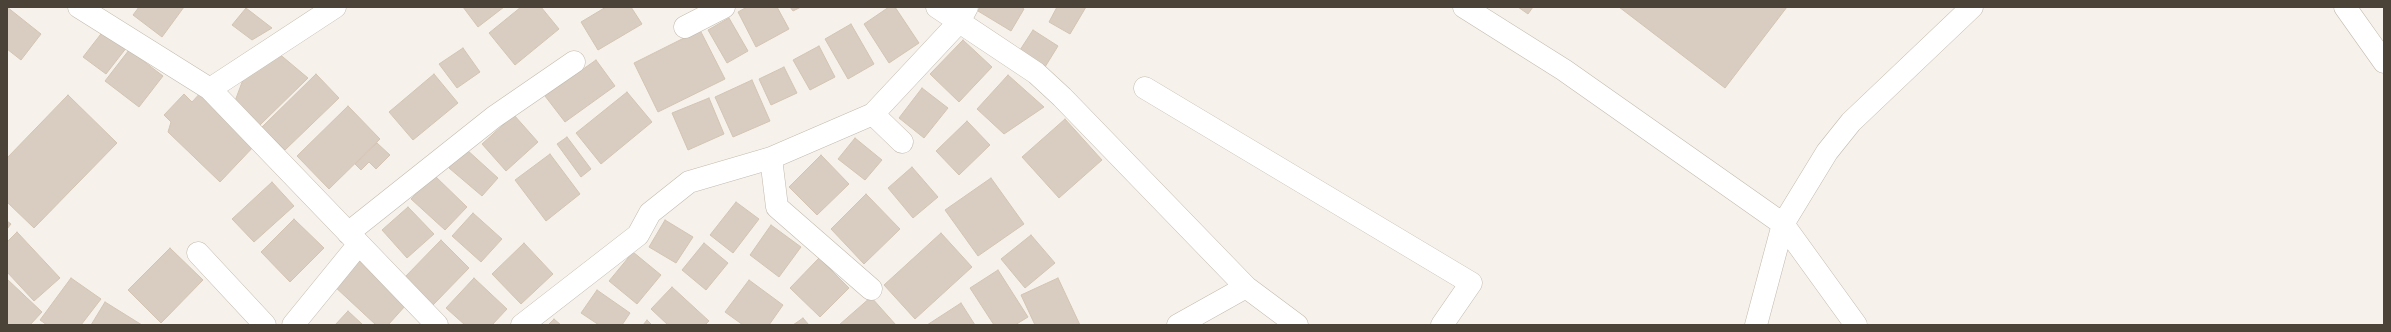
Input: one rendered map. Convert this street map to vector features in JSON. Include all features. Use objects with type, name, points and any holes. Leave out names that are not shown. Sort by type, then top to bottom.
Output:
[{"type":"street","points":[[79,7],[210,89],[437,325]]},
{"type":"street","points":[[210,89],[335,7]]},
{"type":"street","points":[[685,27],[724,7]]},
{"type":"street","points":[[937,7],[963,14],[1036,73],[1057,92],[1246,287],[1297,325]]},
{"type":"street","points":[[1464,7],[1564,70],[1783,224],[1856,325]]},
{"type":"street","points":[[1756,325],[1783,224],[1827,152],[1851,122],[1972,7]]},
{"type":"street","points":[[2346,7],[2384,62]]},
{"type":"street","points":[[522,325],[638,236],[650,213],[689,182],[772,158],[873,114],[963,14]]},
{"type":"street","points":[[293,325],[353,238],[494,116],[574,62]]},
{"type":"street","points":[[1145,88],[1471,283],[1442,325]]},
{"type":"street","points":[[873,114],[902,142]]},
{"type":"street","points":[[772,158],[777,207],[871,289]]},
{"type":"street","points":[[198,253],[266,325]]},
{"type":"street","points":[[1178,325],[1246,287]]},
{"type":"building","points":[[7,7],[41,34],[21,60],[7,49]]},
{"type":"building","points":[[139,7],[184,7],[162,37],[133,15]]},
{"type":"building","points":[[463,7],[504,7],[478,27]]},
{"type":"building","points":[[521,7],[541,7],[559,29],[515,65],[489,33]]},
{"type":"building","points":[[606,7],[631,7],[642,24],[598,50],[581,22]]},
{"type":"building","points":[[747,7],[777,7],[789,29],[756,47],[738,12]]},
{"type":"building","points":[[790,7],[801,7],[793,11]]},
{"type":"building","points":[[889,7],[895,7],[919,43],[889,63],[864,24]]},
{"type":"building","points":[[980,7],[1021,7],[1024,9],[1011,31],[978,11]]},
{"type":"building","points":[[1057,7],[1086,7],[1070,34],[1049,22]]},
{"type":"building","points":[[1518,7],[1533,7],[1528,14]]},
{"type":"building","points":[[1619,7],[1787,7],[1725,88]]},
{"type":"building","points":[[246,8],[272,28],[252,40],[232,25]]},
{"type":"building","points":[[729,18],[748,51],[727,63],[708,30]]},
{"type":"building","points":[[851,24],[874,64],[848,79],[825,39]]},
{"type":"building","points":[[104,30],[127,47],[106,74],[83,57]]},
{"type":"building","points":[[700,30],[725,79],[658,112],[634,63]]},
{"type":"building","points":[[1033,30],[1058,46],[1045,67],[1020,50]]},
{"type":"building","points":[[963,40],[992,67],[959,102],[930,74]]},
{"type":"building","points":[[819,46],[835,77],[810,90],[793,60]]},
{"type":"building","points":[[463,48],[480,72],[457,88],[439,64]]},
{"type":"building","points":[[129,50],[163,76],[139,107],[105,81]]},
{"type":"building","points":[[277,52],[308,78],[260,125],[235,101],[244,77]]},
{"type":"building","points":[[596,60],[615,86],[565,122],[545,96]]},
{"type":"building","points":[[784,67],[797,93],[771,105],[759,79]]},
{"type":"building","points":[[316,74],[339,98],[285,150],[262,127]]},
{"type":"building","points":[[434,74],[458,103],[413,140],[389,112]]},
{"type":"building","points":[[1008,75],[1044,107],[1004,134],[977,109]]},
{"type":"building","points":[[752,80],[770,121],[733,137],[715,97]]},
{"type":"building","points":[[922,88],[948,108],[924,138],[899,118]]},
{"type":"building","points":[[203,90],[257,143],[220,182],[168,132],[171,122],[164,115],[184,94],[192,102]]},
{"type":"building","points":[[627,92],[652,122],[601,164],[576,133]]},
{"type":"building","points":[[68,95],[117,143],[34,228],[7,202],[7,158]]},
{"type":"building","points":[[709,98],[724,134],[688,150],[672,113]]},
{"type":"building","points":[[348,106],[380,139],[329,189],[297,156]]},
{"type":"building","points":[[514,115],[538,142],[506,171],[482,144]]},
{"type":"building","points":[[1065,119],[1102,160],[1059,198],[1022,157]]},
{"type":"building","points":[[967,121],[990,145],[959,175],[936,151]]},
{"type":"building","points":[[567,137],[591,169],[581,177],[557,144]]},
{"type":"building","points":[[855,138],[882,160],[865,180],[838,159]]},
{"type":"building","points":[[377,143],[390,155],[376,169],[369,162],[361,170],[355,164]]},
{"type":"building","points":[[466,149],[498,178],[482,196],[449,168]]},
{"type":"building","points":[[550,154],[580,194],[546,221],[515,180]]},
{"type":"building","points":[[821,155],[849,184],[817,215],[789,187]]},
{"type":"building","points":[[912,167],[938,197],[913,218],[888,188]]},
{"type":"building","points":[[434,175],[467,207],[445,230],[411,199]]},
{"type":"building","points":[[991,178],[1024,224],[978,256],[945,210]]},
{"type":"building","points":[[272,182],[294,206],[254,242],[232,219]]},
{"type":"building","points":[[866,194],[900,229],[864,264],[831,229]]},
{"type":"building","points":[[736,202],[759,219],[733,253],[710,235]]},
{"type":"building","points":[[408,207],[434,234],[407,258],[382,230]]},
{"type":"building","points":[[473,213],[502,239],[481,262],[452,236]]},
{"type":"building","points":[[294,219],[324,248],[290,282],[261,252]]},
{"type":"building","points":[[665,220],[693,237],[676,263],[649,247]]},
{"type":"building","points":[[7,221],[11,224],[7,229]]},
{"type":"building","points":[[771,225],[801,247],[779,277],[750,255]]},
{"type":"building","points":[[17,232],[60,278],[34,301],[7,272],[7,242]]},
{"type":"building","points":[[941,233],[972,267],[915,319],[884,285]]},
{"type":"building","points":[[1031,235],[1055,263],[1025,288],[1001,259]]},
{"type":"building","points":[[441,240],[469,268],[433,305],[404,278]]},
{"type":"building","points":[[524,243],[553,274],[521,304],[492,274]]},
{"type":"building","points":[[704,243],[728,263],[706,290],[682,270]]},
{"type":"building","points":[[170,248],[203,280],[161,323],[128,290]]},
{"type":"building","points":[[633,252],[661,275],[637,304],[609,281]]},
{"type":"building","points":[[819,258],[849,288],[820,317],[790,288]]},
{"type":"building","points":[[357,259],[406,305],[388,325],[376,325],[333,285]]},
{"type":"building","points":[[998,270],[1028,317],[1015,325],[994,325],[970,288]]},
{"type":"building","points":[[71,278],[101,299],[81,325],[47,325],[40,320]]},
{"type":"building","points":[[474,278],[507,309],[492,325],[465,325],[446,308]]},
{"type":"building","points":[[1058,278],[1080,325],[1035,325],[1021,295]]},
{"type":"building","points":[[7,279],[42,312],[30,325],[7,325]]},
{"type":"building","points":[[749,280],[783,305],[769,325],[743,325],[725,312]]},
{"type":"building","points":[[672,287],[709,321],[705,325],[668,325],[651,309]]},
{"type":"building","points":[[597,290],[630,313],[622,325],[599,325],[581,313]]},
{"type":"building","points":[[871,297],[896,325],[839,325]]},
{"type":"building","points":[[105,302],[142,325],[91,325]]},
{"type":"building","points":[[961,303],[975,325],[927,325]]},
{"type":"building","points":[[348,311],[363,325],[335,325]]},
{"type":"building","points":[[803,318],[809,325],[793,325]]},
{"type":"building","points":[[554,319],[561,325],[548,325]]},
{"type":"building","points":[[647,320],[652,325],[643,325]]}]
